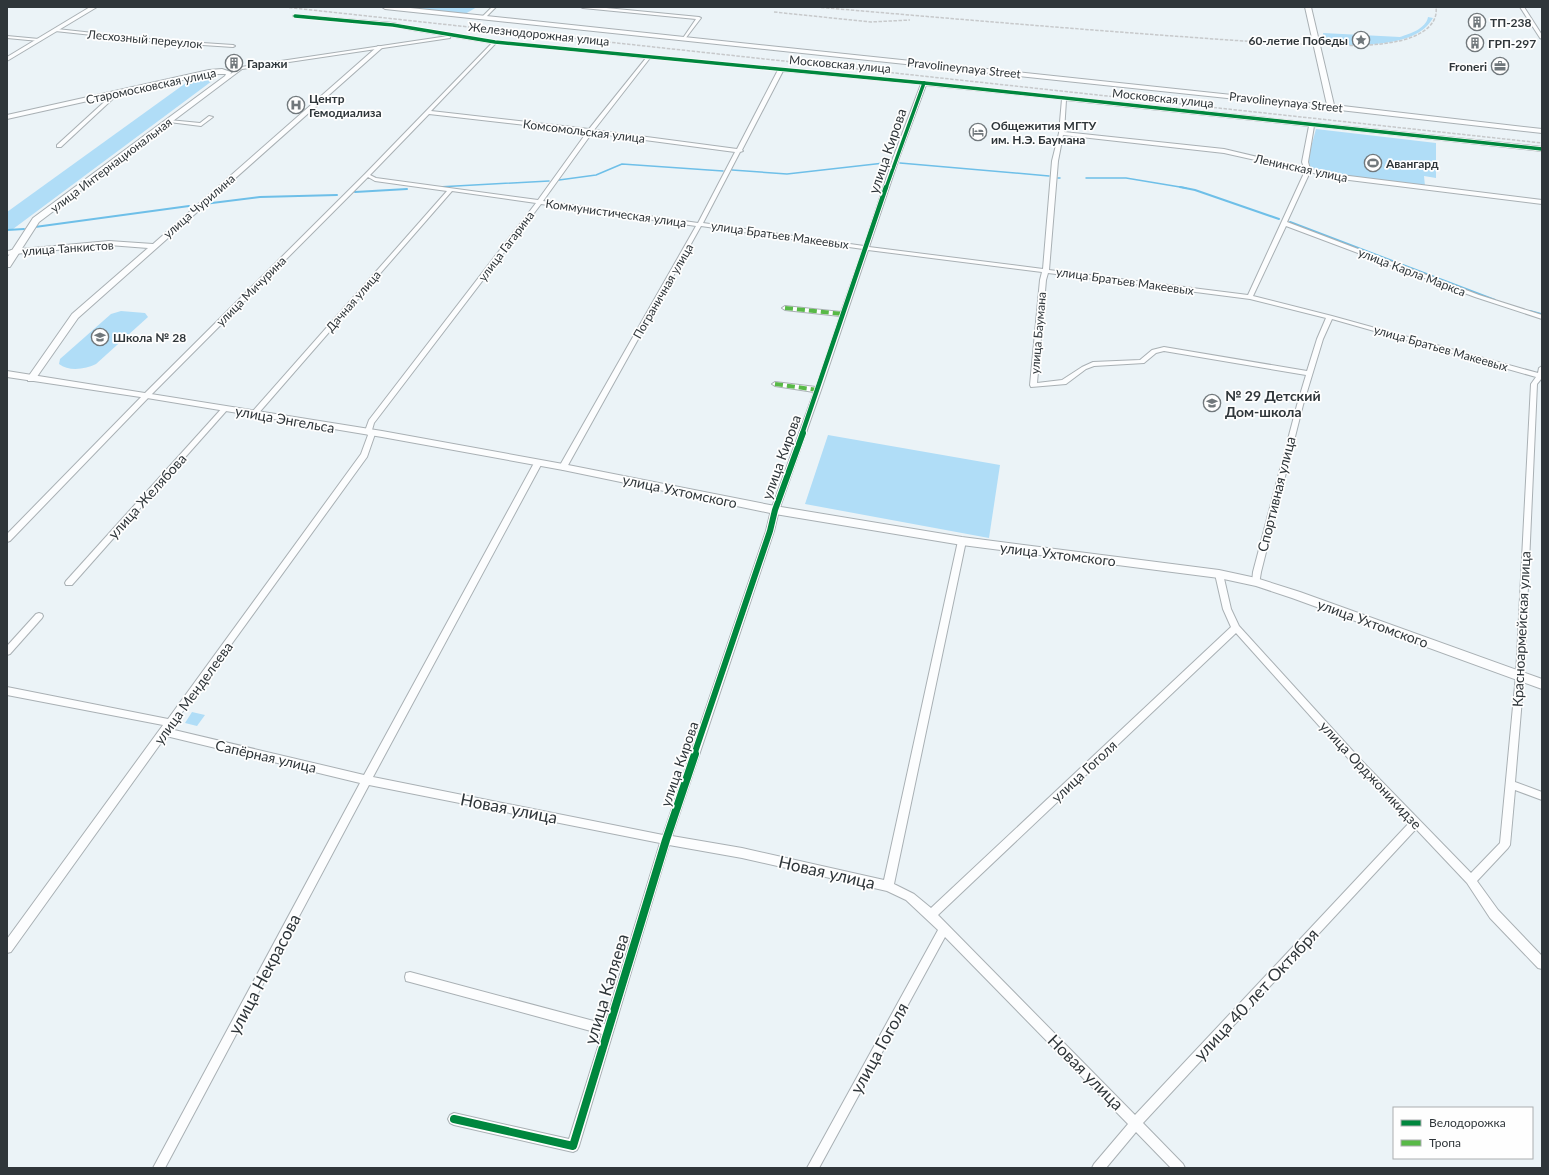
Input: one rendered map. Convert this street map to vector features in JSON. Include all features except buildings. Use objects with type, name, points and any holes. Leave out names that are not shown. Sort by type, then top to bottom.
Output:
[{"type":"main road","name":"Pravolineynaya Street","points":[[385,7],[1331,107],[1542,131]]},
{"type":"main road","points":[[1308,7],[1331,107]]},
{"type":"main road","name":"Старомосковская улица","points":[[7,116],[116,94],[209,72],[229,73],[228,77]]},
{"type":"main road","name":"улица Интернациональная","points":[[7,265],[11,253],[36,220],[228,77]]},
{"type":"main road","name":"улица Энгельса","points":[[7,374],[148,395],[563,467]]},
{"type":"main road","name":"улица Ухтомского","points":[[563,467],[775,510],[962,541],[1219,574],[1256,582],[1542,684]]},
{"type":"street","points":[[7,59],[94,7]]},
{"type":"street","points":[[483,18],[494,7]]},
{"type":"street","points":[[583,7],[699,18],[685,38]]},
{"type":"street","points":[[1522,7],[1542,38]]},
{"type":"street","name":"Железнодорожная улица","points":[[295,16],[327,20],[391,24],[411,30],[422,30],[495,42],[781,70]]},
{"type":"street","name":"Лесхозный переулок","points":[[57,30],[157,41],[233,46]]},
{"type":"street","name":"Старомосковская улица","points":[[228,77],[241,68],[252,66],[455,36]]},
{"type":"street","points":[[7,37],[39,40]]},
{"type":"street","name":"улица Мичурина","points":[[7,539],[367,175],[495,42]]},
{"type":"street","name":"улица Чурилина","points":[[31,378],[75,316],[380,47]]},
{"type":"street","name":"улица Гагарина","points":[[372,434],[368,431],[369,425],[540,202],[590,132],[649,57]]},
{"type":"street","name":"Московская улица","points":[[781,70],[924,83],[1542,149]]},
{"type":"street","name":"Пограничная улица","points":[[563,467],[700,224],[740,151],[781,70]]},
{"type":"street","name":"улица Кирова","points":[[666,840],[770,531],[775,510],[818,390],[842,314],[867,248],[896,158],[924,83]]},
{"type":"street","points":[[59,146],[116,94]]},
{"type":"street","name":"улица Баумана","points":[[1064,99],[1061,133],[1055,160],[1046,270],[1043,280],[1033,385],[1064,382],[1084,368],[1093,364],[1142,362],[1154,351],[1164,350],[1309,373]]},
{"type":"street","name":"Комсомольская улица","points":[[428,112],[740,151]]},
{"type":"street","points":[[169,121],[201,125],[211,117]]},
{"type":"street","points":[[1250,297],[1308,171],[1305,162],[1312,125]]},
{"type":"street","name":"Ленинская улица","points":[[1061,133],[1224,151],[1308,171],[1365,181],[1542,202]]},
{"type":"street","name":"Коммунистическая улица","points":[[367,175],[375,179],[700,224]]},
{"type":"street","name":"Дачная улица","points":[[255,413],[450,190]]},
{"type":"street","name":"улица Карла Маркса","points":[[1284,223],[1477,296],[1542,317]]},
{"type":"street","name":"улица Братьев Макеевых","points":[[700,224],[867,248],[1250,297],[1542,373]]},
{"type":"street","name":"улица Танкистов","points":[[11,253],[109,243],[153,246]]},
{"type":"street","points":[[785,308],[842,314]]},
{"type":"street","name":"Спортивная улица","points":[[1256,582],[1257,572],[1309,373],[1320,339],[1330,317]]},
{"type":"street","name":"Красноармейская улица","points":[[1471,880],[1505,845],[1520,676],[1534,384],[1542,373]]},
{"type":"street","points":[[775,384],[818,390]]},
{"type":"street","name":"улица Желябова","points":[[69,583],[225,408]]},
{"type":"street","name":"улица Менделеева","points":[[7,948],[168,728],[364,455],[372,434]]},
{"type":"street","name":"улица Некрасова","points":[[159,1168],[538,463]]},
{"type":"street","points":[[888,886],[962,541]]},
{"type":"street","name":"улица Орджоникидзе","points":[[1219,574],[1227,609],[1236,628],[1358,763],[1471,880],[1494,914],[1542,964]]},
{"type":"street","points":[[7,652],[39,616]]},
{"type":"street","name":"улица Гоголя","points":[[931,915],[1236,628]]},
{"type":"street","name":"Сапёрная улица","points":[[7,691],[168,728],[367,780]]},
{"type":"street","name":"Новая улица","points":[[367,780],[666,840],[742,853],[888,886],[910,897],[931,915],[1179,1168]]},
{"type":"street","points":[[1510,784],[1542,796]]},
{"type":"street","name":"улица 40 лет Октября","points":[[1098,1168],[1136,1123],[1416,822]]},
{"type":"street","name":"улица Каляева","points":[[454,1118],[573,1146],[666,840]]},
{"type":"street","name":"улица Гоголя","points":[[813,1168],[944,929]]},
{"type":"street","name":"улица Каляева","points":[[410,977],[608,1030]]},
{"type":"shaded area","points":[[403,7],[477,7],[465,14]]},
{"type":"shaded area","points":[[1428,17],[1433,18],[1425,28],[1400,40],[1368,45],[1325,45],[1323,33],[1400,37],[1421,28],[1427,21]]},
{"type":"shaded area","points":[[209,75],[213,77],[212,81],[13,229],[7,230],[7,212],[190,80]]},
{"type":"shaded area","name":"Авангард","points":[[1316,129],[1436,143],[1436,178],[1424,176],[1425,186],[1343,176],[1310,169],[1308,158]]},
{"type":"shaded area","points":[[121,311],[145,313],[148,317],[96,364],[78,369],[72,369],[63,367],[59,364],[60,359],[111,314]]},
{"type":"shaded area","points":[[828,435],[1000,465],[989,538],[805,504]]},
{"type":"shaded area","points":[[192,712],[205,715],[197,726],[185,723]]},
{"type":"waterway","points":[[732,170],[787,174],[893,162]]},
{"type":"waterway","points":[[900,163],[1049,176]]},
{"type":"waterway","points":[[559,180],[596,175],[622,164],[723,171]]},
{"type":"waterway","points":[[1086,178],[1126,178],[1180,187]]},
{"type":"waterway","points":[[438,187],[549,181]]},
{"type":"waterway","points":[[1180,187],[1186,188]]},
{"type":"waterway","points":[[1180,187],[1195,190],[1279,219]]},
{"type":"waterway","points":[[355,192],[407,189]]},
{"type":"waterway","points":[[204,204],[260,197],[337,195]]},
{"type":"waterway","points":[[35,227],[189,206]]},
{"type":"waterway","points":[[1290,222],[1495,300]]},
{"type":"waterway","points":[[7,230],[24,229]]},
{"type":"waterway","points":[[1530,311],[1541,314]]},
{"type":"railway","points":[[284,7],[1542,143]]},
{"type":"railway","points":[[816,7],[1057,27],[1317,45],[1375,45],[1409,38],[1423,32],[1429,27],[1436,15],[1436,7]]},
{"type":"railway","points":[[774,12],[871,22],[910,20]]},
{"type":"marked path","points":[[785,308],[842,314]]},
{"type":"marked path","points":[[775,384],[818,390]]},
{"type":"cycle path","points":[[295,16],[393,25],[495,42],[924,83],[1542,149]]},
{"type":"cycle path","points":[[454,1119],[573,1146],[666,840],[770,531],[775,510],[818,390],[896,158],[924,83]]},
{"type":"place","name":"ТП-238","points":[[1477,22]]},
{"type":"place","name":"60-летие Победы","points":[[1361,40]]},
{"type":"place","name":"ГРП-297","points":[[1475,43]]},
{"type":"place","name":"Гаражи","points":[[234,63]]},
{"type":"place","name":"Froneri","points":[[1500,66]]},
{"type":"place","name":"Центр Гемодиализа","points":[[296,105]]},
{"type":"place","name":"Общежития МГТУ им. Н.Э. Баумана","points":[[978,132]]},
{"type":"place","name":"Авангард","points":[[1373,163]]},
{"type":"place","name":"Школа № 28","points":[[100,337]]},
{"type":"place","name":"№ 29 Детский Дом-школа","points":[[1212,403]]}]
